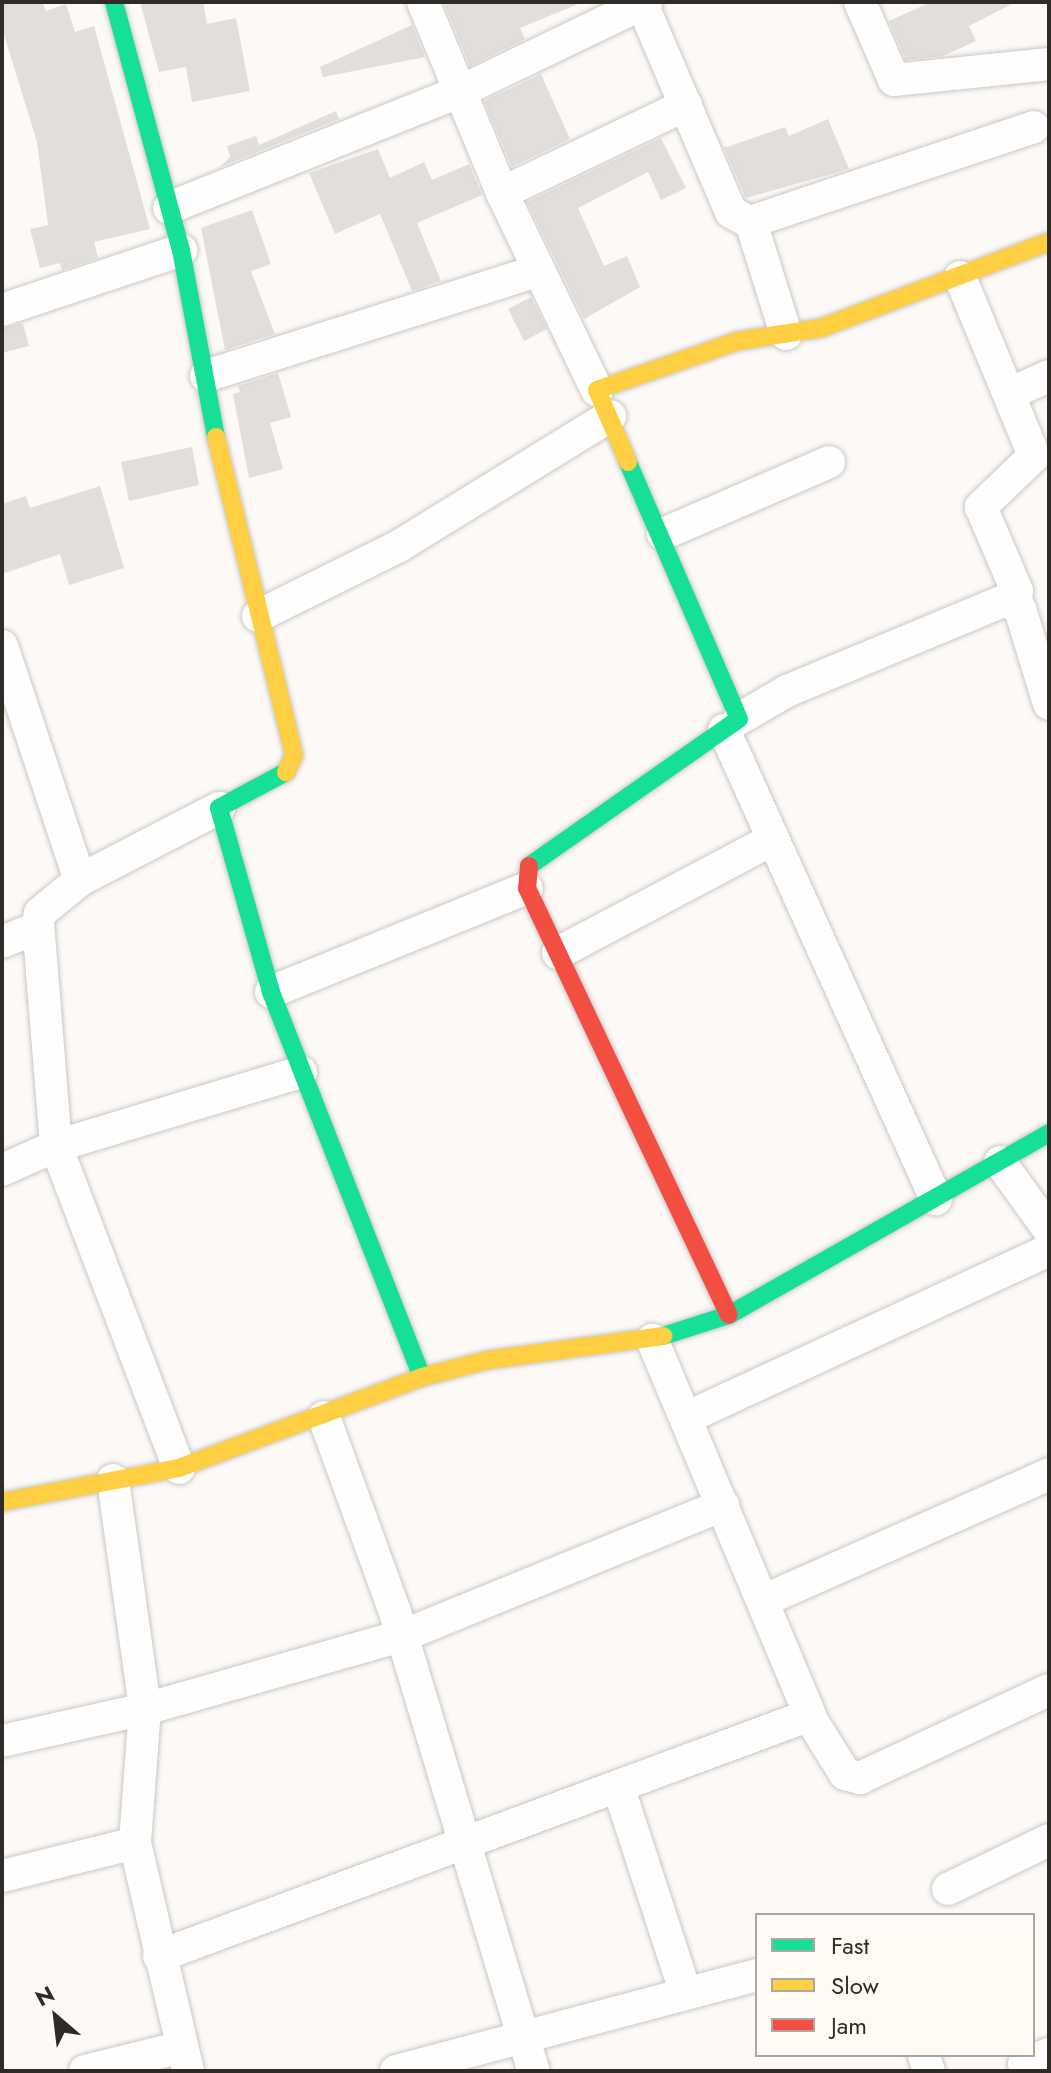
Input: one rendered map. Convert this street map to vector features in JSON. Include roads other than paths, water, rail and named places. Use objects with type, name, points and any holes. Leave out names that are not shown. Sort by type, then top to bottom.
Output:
[{"type":"street","points":[[114,2],[181,250],[228,502],[293,763],[284,776],[80,880],[40,913],[37,928],[56,1146],[179,1468]]},
{"type":"street","points":[[423,2],[502,193],[604,403],[663,534],[773,839],[936,1199]]},
{"type":"street","points":[[860,2],[894,80],[1049,64]]},
{"type":"street","points":[[169,208],[459,92],[644,4],[732,214],[753,224],[786,334]]},
{"type":"street","points":[[502,193],[686,105]]},
{"type":"street","points":[[753,224],[763,215],[1034,127]]},
{"type":"street","points":[[258,616],[399,546],[604,403],[738,341],[821,328],[1049,242]]},
{"type":"street","points":[[2,310],[181,250]]},
{"type":"street","points":[[206,376],[538,271]]},
{"type":"street","points":[[960,277],[1041,466],[981,507],[1017,591],[1016,603],[1049,704]]},
{"type":"street","points":[[1009,394],[1049,376]]},
{"type":"street","points":[[663,534],[829,462]]},
{"type":"street","points":[[729,1315],[527,888],[529,862],[732,724],[787,691],[992,606],[1016,603]]},
{"type":"street","points":[[2,646],[80,880]]},
{"type":"street","points":[[219,808],[271,992],[422,1377]]},
{"type":"street","points":[[558,953],[773,839]]},
{"type":"street","points":[[271,992],[527,888]]},
{"type":"street","points":[[2,942],[37,928]]},
{"type":"street","points":[[2,1170],[56,1146],[301,1072]]},
{"type":"street","points":[[2,1502],[179,1468],[324,1417],[422,1377],[488,1360],[652,1340],[729,1315],[1049,1133]]},
{"type":"street","points":[[688,1417],[1048,1233],[1000,1162]]},
{"type":"street","points":[[652,1340],[765,1600],[809,1716],[839,1766],[860,1778],[1049,1690]]},
{"type":"street","points":[[324,1417],[402,1636],[534,2071]]},
{"type":"street","points":[[765,1600],[1049,1474]]},
{"type":"street","points":[[85,2071],[185,2059],[135,1843],[145,1709],[113,1480]]},
{"type":"street","points":[[2,1741],[145,1709],[402,1636],[723,1505]]},
{"type":"street","points":[[159,1956],[465,1839],[809,1716]]},
{"type":"street","points":[[618,1786],[685,1991]]},
{"type":"street","points":[[948,1889],[1049,1840]]},
{"type":"street","points":[[2,1876],[135,1843]]},
{"type":"street","points":[[396,2071],[524,2032],[755,1975]]}]
